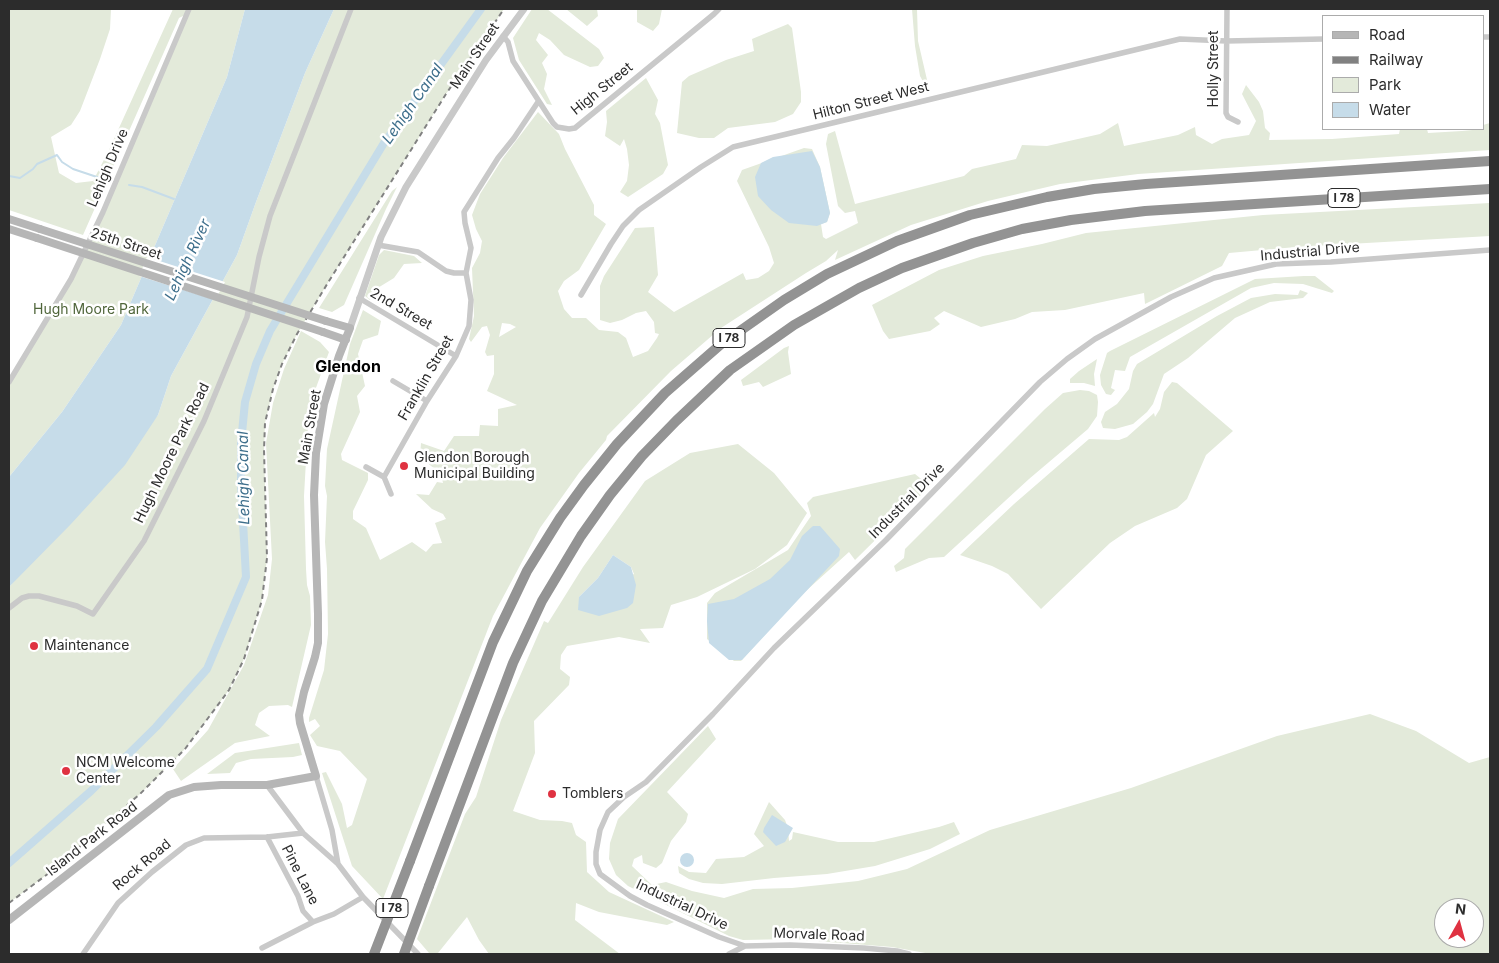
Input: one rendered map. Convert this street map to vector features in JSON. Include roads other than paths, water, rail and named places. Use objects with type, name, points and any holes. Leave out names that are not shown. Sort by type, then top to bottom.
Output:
[{"type":"highway","name":"I 78","points":[[374,954],[493,642],[523,579],[560,518],[587,480],[617,444],[665,393],[720,345],[784,300],[827,274],[897,240],[970,215],[1047,197],[1094,189],[1490,161]]},
{"type":"highway","name":"I 78","points":[[404,954],[513,663],[542,601],[581,536],[610,495],[642,456],[676,420],[730,370],[786,330],[836,300],[895,271],[957,248],[1022,229],[1071,220],[1145,211],[1490,189]]},
{"type":"main road","name":"25th Street","points":[[9,220],[350,328]]},
{"type":"main road","name":"25th Street","points":[[9,229],[346,340]]},
{"type":"main road","name":"Main Street","points":[[316,776],[299,715],[304,692],[316,657],[318,643],[314,495],[316,453],[324,404],[350,328]]},
{"type":"main road","name":"Island Park Road","points":[[9,920],[169,795],[194,787],[267,784],[316,776]]},
{"type":"street","name":"Lehigh Drive","points":[[9,382],[70,279],[103,212],[189,9]]},
{"type":"street","name":"Hugh Moore Park Road","points":[[9,608],[22,598],[39,596],[77,606],[93,614],[144,541],[204,421],[247,317],[259,257],[270,216],[351,9]]},
{"type":"street","name":"Main Street","points":[[350,328],[378,245],[406,186],[486,60],[524,9]]},
{"type":"street","name":"High Street","points":[[503,36],[510,48],[513,61],[538,102],[557,127],[569,129],[575,128],[719,9]]},
{"type":"street","name":"Holly Street","points":[[1227,9],[1226,113],[1228,117],[1238,122]]},
{"type":"street","name":"Hilton Street West","points":[[581,295],[623,226],[639,210],[733,147],[1180,40],[1322,39]]},
{"type":"street","name":"Franklin Street","points":[[384,477],[427,401],[456,356],[469,326],[471,300],[466,274],[471,248],[464,212],[498,158],[538,102]]},
{"type":"street","points":[[378,245],[418,252],[446,271],[454,274],[466,274]]},
{"type":"street","name":"Industrial Drive","points":[[745,946],[719,937],[646,905],[624,892],[600,874],[596,864],[596,852],[600,830],[608,812],[652,775],[713,714],[774,648],[886,540],[1040,382],[1067,358],[1095,339],[1171,297],[1214,278],[1276,264],[1331,262],[1490,250]]},
{"type":"street","name":"2nd Street","points":[[359,298],[456,356]]},
{"type":"street","points":[[393,381],[427,401]]},
{"type":"street","points":[[366,467],[384,477],[391,494]]},
{"type":"street","points":[[316,776],[332,830],[338,864]]},
{"type":"street","points":[[267,784],[303,833],[338,864],[362,897],[418,954]]},
{"type":"street","name":"Rock Road","points":[[83,954],[118,902],[186,845],[204,838],[267,837],[303,833]]},
{"type":"street","name":"Pine Lane","points":[[267,837],[298,896],[303,911],[313,922]]},
{"type":"street","name":"Pine Lane","points":[[262,948],[313,922],[334,914],[362,897]]},
{"type":"street","name":"Morvale Road","points":[[729,954],[745,946],[845,947],[897,951],[909,954]]},
{"type":"water","name":"Lehigh River","points":[[245,9],[334,9],[305,73],[237,255],[171,376],[158,415],[125,465],[71,524],[9,587],[9,477],[62,412],[121,325],[227,77]]},
{"type":"water","points":[[812,151],[820,167],[830,213],[827,222],[817,226],[789,223],[771,210],[758,196],[755,177],[761,163],[773,157]]},
{"type":"water","points":[[813,526],[820,526],[840,549],[839,556],[742,660],[729,660],[709,643],[708,604],[734,599],[770,579],[790,560],[802,536]]},
{"type":"water","points":[[613,555],[631,567],[636,585],[633,603],[627,608],[599,616],[578,610],[579,597],[598,578]]},
{"type":"water","points":[[772,815],[793,828],[785,842],[776,846],[763,832]]},
{"type":"water","points":[[687,853],[692,855],[694,860],[692,865],[687,867],[682,865],[680,860],[682,855]]},
{"type":"waterway","name":"Lehigh Canal","points":[[9,863],[91,791],[156,727],[207,669],[246,577],[241,485],[241,443],[245,402],[256,364],[270,331],[384,143],[481,9]]},
{"type":"waterway","points":[[9,176],[20,178],[37,164],[57,155],[62,162],[73,169],[103,179]]},
{"type":"waterway","points":[[129,185],[142,187],[174,199]]},
{"type":"railway","points":[[9,903],[53,870],[140,794],[185,749],[229,690],[244,659],[262,600],[267,558],[265,423],[273,389],[282,364],[297,334],[329,281],[446,94],[504,9]]},
{"type":"place","name":"Glendon Borough Municipal Building","points":[[404,466]]},
{"type":"place","name":"Maintenance","points":[[34,646]]},
{"type":"place","name":"NCM Welcome Center","points":[[66,771]]},
{"type":"place","name":"Tomblers","points":[[552,794]]},
{"type":"district","name":"Glendon","points":[[348,367]]},
{"type":"park label","name":"Hugh Moore Park","points":[[91,310]]}]
